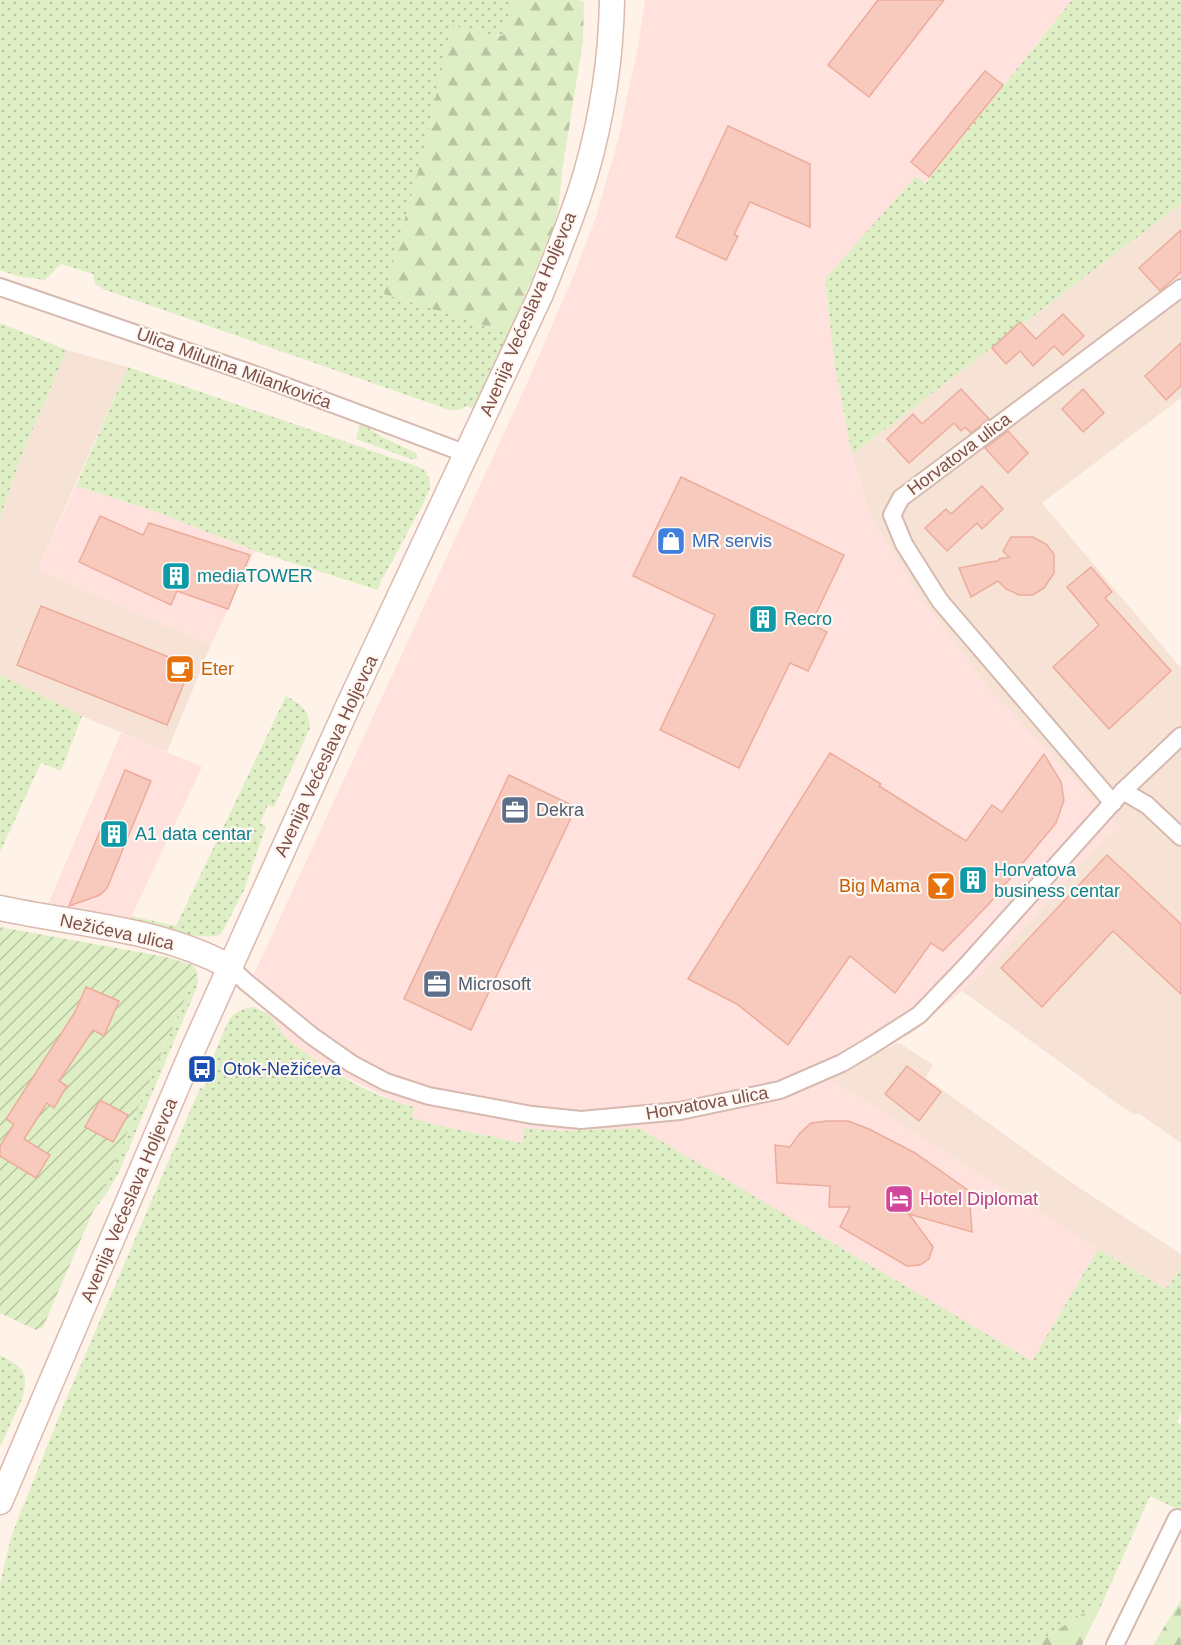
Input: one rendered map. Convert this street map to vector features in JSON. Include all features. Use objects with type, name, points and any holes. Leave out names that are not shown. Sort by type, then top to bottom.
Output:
[{"type":"street","name":"Avenija Većeslava Holjevca","points":[[0,1502],[194,1047],[348,706],[541,294],[567,229],[586,172],[602,105],[610,43],[612,0]]},
{"type":"street","name":"Ulica Milutina Milankovića","points":[[0,287],[250,372],[467,454]]},
{"type":"street","name":"Horvatova ulica","points":[[1181,288],[901,498],[892,515],[904,544],[940,601],[1118,797],[1147,805],[1181,837]]},
{"type":"street","name":"Horvatova ulica","points":[[230,967],[312,1036],[352,1064],[386,1082],[429,1096],[531,1115],[581,1120],[680,1110],[780,1090],[842,1063],[919,1015],[966,967],[1118,797],[1181,736]]},
{"type":"street","name":"Nežićeva ulica","points":[[0,908],[162,939],[203,953],[230,967]]},
{"type":"street","points":[[1115,1645],[1177,1518]]},
{"type":"shaded area","points":[[645,0],[1072,0],[924,184],[917,176],[825,280],[835,368],[852,454],[870,516],[915,591],[989,689],[1122,830],[1106,836],[983,973],[913,1032],[830,1079],[1098,1249],[1032,1361],[924,1298],[595,1129],[563,1131],[526,1128],[522,1143],[432,1124],[412,1117],[413,1107],[401,1104],[347,1078],[288,1040],[267,1013],[278,996],[254,974],[524,390],[573,277],[595,220],[618,141]]},
{"type":"shaded area","points":[[1181,204],[1181,398],[1042,503],[1181,668],[1181,1143],[1138,1113],[1136,1115],[1122,1107],[962,991],[983,973],[1106,836],[1121,830],[989,689],[915,591],[870,516],[852,454]]},
{"type":"shaded area","points":[[67,350],[128,367],[37,570],[211,645],[167,752],[82,716],[0,675],[0,518],[21,456]]},
{"type":"shaded area","points":[[76,486],[157,512],[255,551],[211,645],[37,570]]},
{"type":"shaded area","name":"A1 data centar","points":[[121,733],[202,767],[129,921],[47,907]]},
{"type":"shaded area","points":[[897,1043],[933,1065],[926,1078],[1069,1181],[1181,1254],[1181,1269],[1166,1289],[1098,1249],[830,1079]]},
{"type":"green space","points":[[0,0],[513,0],[504,34],[493,37],[452,26],[424,150],[458,316],[509,333],[474,410],[467,406],[456,410],[446,409],[103,289],[95,284],[93,274],[61,264],[45,280],[17,276],[0,270]]},
{"type":"green space","points":[[513,0],[578,0],[584,2],[583,41],[558,211],[552,231],[509,333],[384,294],[424,150],[452,25],[493,37],[503,35]]},
{"type":"green space","points":[[1072,0],[1181,0],[1181,204],[852,454],[835,368],[825,279],[916,176],[925,184]]},
{"type":"green space","points":[[0,323],[67,350],[21,456],[0,518]]},
{"type":"green space","points":[[128,367],[424,470],[429,478],[430,488],[382,578],[378,590],[255,551],[157,512],[76,486]]},
{"type":"green space","points":[[360,423],[384,438],[416,453],[418,458],[411,459],[356,439]]},
{"type":"green space","points":[[0,675],[82,716],[61,771],[41,763],[0,852]]},
{"type":"green space","points":[[286,696],[303,708],[310,728],[274,807],[268,805],[260,823],[266,826],[244,890],[221,934],[190,935],[129,921],[131,916],[176,926]]},
{"type":"green space","points":[[0,927],[166,957],[193,965],[197,971],[43,1327],[36,1330],[0,1313]]},
{"type":"green space","points":[[197,971],[198,983],[194,994],[118,1174],[92,1213]]},
{"type":"green space","points":[[254,1007],[267,1013],[287,1039],[303,1052],[366,1089],[414,1107],[412,1117],[432,1124],[522,1143],[525,1128],[563,1131],[639,1128],[1032,1361],[1098,1249],[1166,1289],[1181,1269],[1181,1413],[1177,1422],[1181,1424],[1181,1511],[1150,1496],[1100,1608],[1092,1608],[1043,1639],[1025,1645],[0,1645],[0,1584],[11,1537],[18,1519],[64,1404],[200,1088],[203,1089],[212,1070],[209,1069],[226,1026],[234,1014]]},
{"type":"green space","points":[[0,1355],[19,1367],[25,1383],[22,1399],[0,1447]]},
{"type":"green space","points":[[1181,1600],[1181,1645],[1153,1645]]},
{"type":"green space","points":[[1092,1608],[1100,1608],[1082,1645],[1025,1645],[1043,1639]]},
{"type":"building","points":[[878,0],[944,0],[869,97],[828,65]]},
{"type":"building","points":[[985,71],[1003,85],[929,177],[911,162]]},
{"type":"building","points":[[728,126],[810,164],[810,227],[750,202],[734,235],[738,236],[726,260],[676,237]]},
{"type":"building","points":[[1181,230],[1181,272],[1160,291],[1139,268]]},
{"type":"building","points":[[1063,314],[1084,336],[1063,355],[1054,346],[1033,366],[1020,351],[1006,364],[992,348],[1020,322],[1036,339]]},
{"type":"building","points":[[1181,343],[1181,386],[1166,400],[1145,376]]},
{"type":"building","points":[[961,389],[989,419],[971,433],[965,427],[961,431],[954,423],[909,463],[887,439],[913,414],[922,424]]},
{"type":"building","points":[[1083,389],[1104,413],[1083,432],[1062,409]]},
{"type":"building","points":[[1008,431],[1028,453],[1008,473],[985,448]]},
{"type":"building","name":"Recro","points":[[681,477],[844,555],[811,624],[827,632],[808,671],[790,663],[739,768],[660,730],[715,615],[633,576]]},
{"type":"building","points":[[982,486],[1003,509],[982,529],[977,523],[947,551],[925,528],[946,509],[951,514]]},
{"type":"building","name":"mediaTOWER","points":[[100,516],[143,535],[149,523],[250,555],[228,609],[177,591],[171,605],[79,562]]},
{"type":"building","points":[[1011,537],[1033,537],[1046,544],[1054,554],[1054,573],[1044,588],[1033,595],[1019,595],[1006,589],[998,581],[971,597],[959,568],[1009,557],[1003,551]]},
{"type":"building","points":[[1091,567],[1112,592],[1105,598],[1171,671],[1109,729],[1053,667],[1099,625],[1067,587]]},
{"type":"building","points":[[41,606],[191,666],[167,725],[17,665]]},
{"type":"building","points":[[830,753],[966,841],[992,805],[1002,812],[1044,754],[1061,782],[1064,800],[1056,823],[988,905],[943,951],[931,943],[895,993],[850,956],[788,1045],[737,1004],[688,979]]},
{"type":"building","name":"A1 data centar","points":[[125,770],[151,781],[107,888],[100,895],[69,906]]},
{"type":"building","points":[[509,775],[576,807],[471,1030],[404,999]]},
{"type":"building","points":[[1107,855],[1181,924],[1181,994],[1113,931],[1042,1007],[1001,968]]},
{"type":"building","points":[[86,987],[119,1001],[104,1036],[93,1030],[59,1081],[67,1086],[54,1108],[47,1103],[24,1139],[50,1155],[36,1178],[0,1156],[0,1146],[14,1124],[6,1119],[75,1012]]},
{"type":"building","points":[[907,1066],[941,1092],[919,1121],[885,1094]]},
{"type":"building","points":[[100,1100],[128,1115],[113,1142],[85,1127]]},
{"type":"building","name":"Hotel Diplomat","points":[[848,1121],[869,1129],[915,1153],[969,1191],[972,1232],[909,1214],[933,1247],[929,1259],[920,1265],[907,1266],[840,1227],[850,1207],[829,1207],[830,1186],[777,1183],[775,1145],[790,1147],[811,1123]]},
{"type":"place","name":"MR servis","points":[[671,541]]},
{"type":"place","name":"mediaTOWER","points":[[176,576]]},
{"type":"place","name":"Recro","points":[[763,619]]},
{"type":"place","name":"Eter","points":[[180,669]]},
{"type":"place","name":"Dekra","points":[[515,810]]},
{"type":"place","name":"A1 data centar","points":[[114,834]]},
{"type":"place","name":"Horvatova business centar","points":[[973,880]]},
{"type":"place","name":"Big Mama","points":[[941,886]]},
{"type":"place","name":"Microsoft","points":[[437,984]]},
{"type":"place","name":"Otok-Nežićeva","points":[[202,1069]]},
{"type":"place","name":"Hotel Diplomat","points":[[899,1199]]}]
